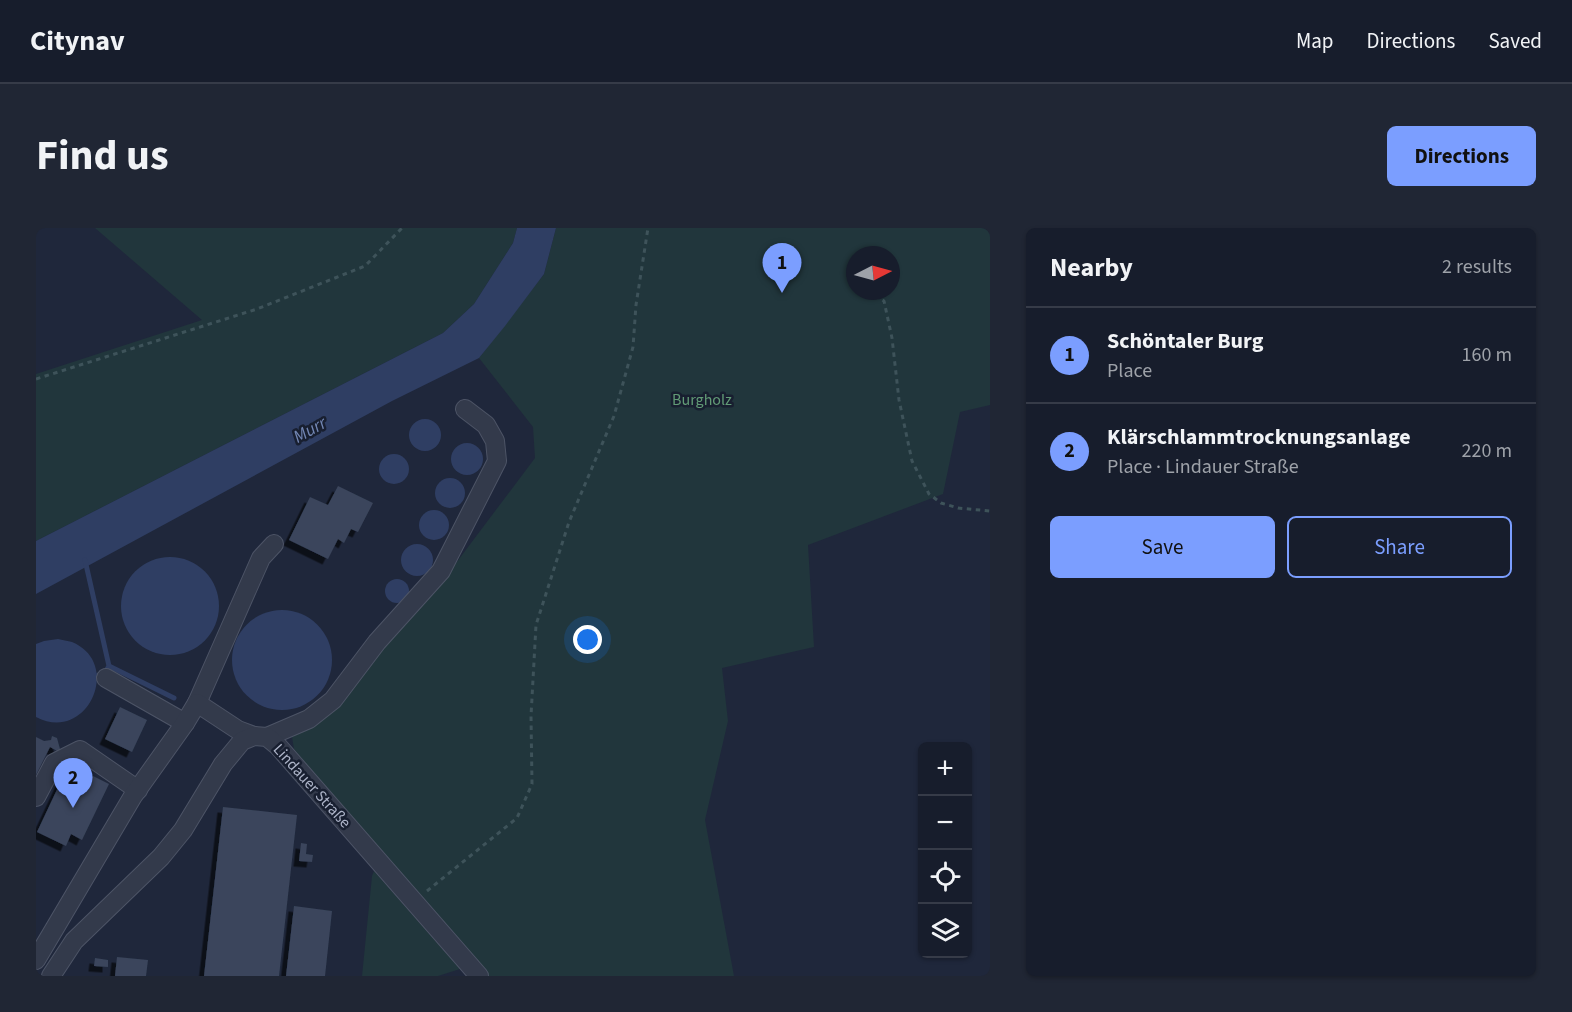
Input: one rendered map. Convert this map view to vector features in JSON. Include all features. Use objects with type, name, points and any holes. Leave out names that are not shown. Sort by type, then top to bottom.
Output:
[{"type":"street","points":[[196,703],[238,730],[260,737],[309,719],[333,700],[377,642],[441,571],[497,461],[495,441],[486,425],[465,409]]},
{"type":"street","points":[[36,960],[138,790],[185,723],[261,558],[274,544]]},
{"type":"street","points":[[106,678],[185,723]]},
{"type":"street","name":"Lindauer Straße","points":[[52,976],[74,941],[161,857],[183,830],[223,764],[242,741],[260,737],[278,746],[478,976]]},
{"type":"street","points":[[36,797],[54,763],[80,750],[138,790]]},
{"type":"path","points":[[36,379],[257,309],[365,266],[402,228]]},
{"type":"path","points":[[413,902],[517,818],[532,784],[531,716],[536,625],[569,522],[614,416],[633,347],[636,305],[648,228]]},
{"type":"path","points":[[882,300],[892,338],[899,400],[912,461],[929,494],[941,503],[958,508],[990,511]]},
{"type":"green space","points":[[95,228],[517,228],[513,243],[474,304],[443,333],[36,541],[36,374],[202,320]]},
{"type":"green space","name":"Burgholz","points":[[556,228],[990,228],[990,405],[960,412],[943,494],[808,545],[814,647],[722,668],[728,721],[705,820],[734,976],[486,976],[348,817],[294,749],[292,737],[315,722],[380,645],[444,579],[535,458],[533,427],[479,358],[544,274]]},
{"type":"green space","points":[[374,871],[460,969],[438,976],[362,976]]},
{"type":"water","name":"Murr","points":[[517,228],[556,228],[544,274],[479,358],[392,401],[36,594],[36,541],[443,333],[474,304],[513,243]]},
{"type":"water","points":[[425,419],[436,424],[441,435],[436,446],[425,451],[414,446],[409,435],[414,424]]},
{"type":"water","points":[[467,443],[478,448],[483,459],[478,470],[467,475],[456,470],[451,459],[456,448]]},
{"type":"water","points":[[394,454],[405,458],[409,469],[405,480],[394,484],[383,480],[379,469],[383,458]]},
{"type":"water","points":[[450,478],[461,482],[465,493],[461,504],[450,508],[439,504],[435,493],[439,482]]},
{"type":"water","points":[[434,510],[445,514],[449,525],[445,536],[434,540],[423,536],[419,525],[423,514]]},
{"type":"water","points":[[417,544],[429,548],[433,560],[429,572],[417,576],[405,572],[401,560],[405,548]]},
{"type":"water","points":[[170,557],[189,561],[205,571],[215,587],[219,606],[215,625],[205,641],[189,651],[170,655],[151,651],[135,641],[125,625],[121,606],[125,587],[135,571],[151,561]]},
{"type":"water","points":[[397,579],[405,583],[409,591],[405,599],[397,603],[389,599],[385,591],[389,583]]},
{"type":"water","points":[[282,610],[301,614],[318,624],[328,641],[332,660],[328,679],[318,696],[301,706],[282,710],[263,706],[246,696],[236,679],[232,660],[236,641],[246,624],[263,614]]},
{"type":"water","points":[[58,639],[72,642],[87,652],[95,666],[97,682],[93,698],[84,711],[71,720],[55,722],[36,717],[36,644]]},
{"type":"building","points":[[338,486],[373,503],[358,532],[351,529],[344,543],[338,539],[328,559],[289,540],[310,497],[328,505]]},
{"type":"building","points":[[120,707],[147,720],[132,752],[105,739]]},
{"type":"building","points":[[52,736],[57,738],[59,752],[50,747],[36,775],[36,737],[44,741],[51,740]]},
{"type":"building","points":[[69,764],[109,784],[82,840],[71,834],[66,846],[37,832]]},
{"type":"building","points":[[223,807],[297,815],[279,976],[204,976]]},
{"type":"building","points":[[301,843],[307,844],[306,854],[313,855],[312,862],[299,861]]},
{"type":"building","points":[[294,906],[332,911],[325,976],[286,976]]},
{"type":"building","points":[[117,957],[148,960],[146,976],[115,976]]},
{"type":"building","points":[[95,958],[108,960],[108,967],[94,966]]},
{"type":"waterway","points":[[85,560],[109,666],[106,671],[97,676]]},
{"type":"waterway","points":[[109,666],[174,698]]},
{"type":"place","name":"Schöntaler Burg","points":[[782,293]]},
{"type":"place","name":"Klärschlammtrocknungsanlage","points":[[73,808]]}]
